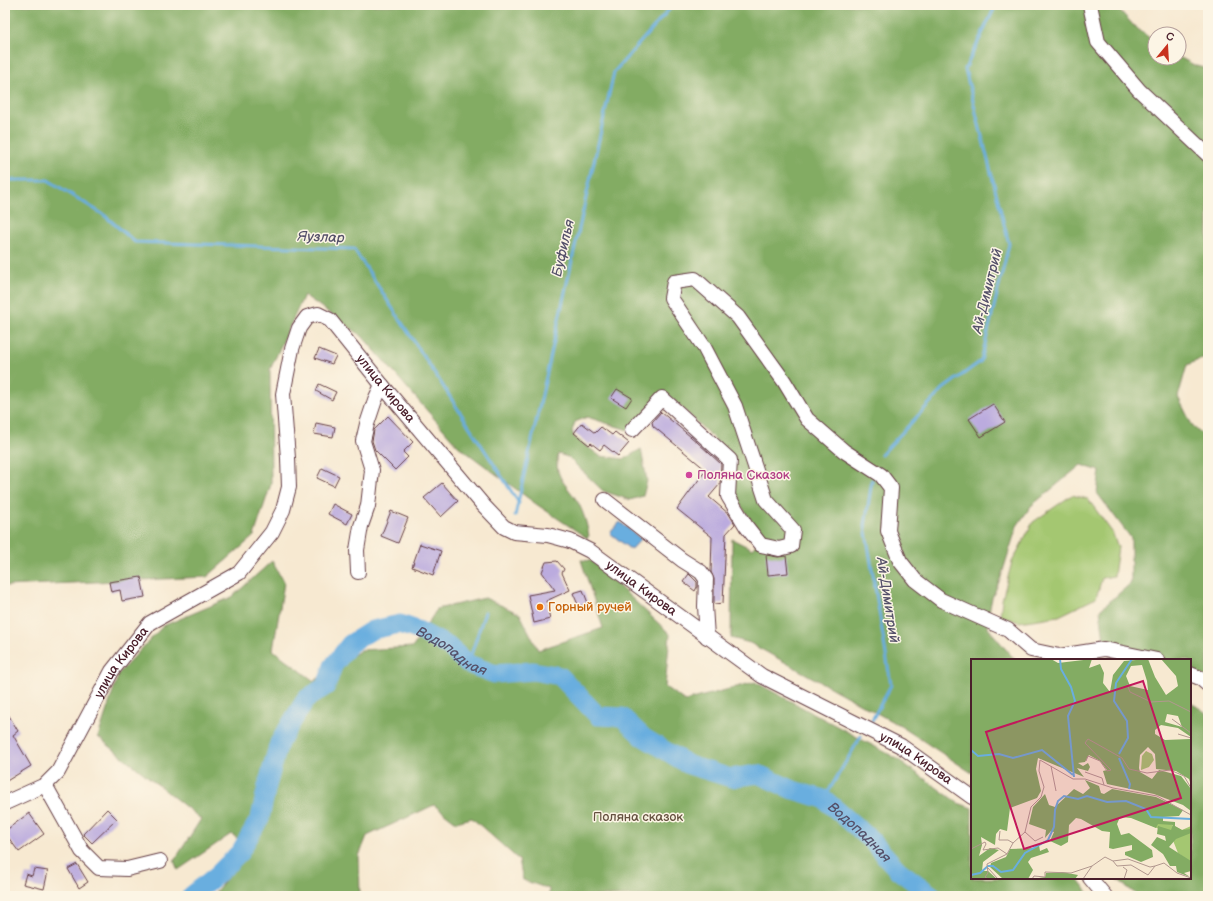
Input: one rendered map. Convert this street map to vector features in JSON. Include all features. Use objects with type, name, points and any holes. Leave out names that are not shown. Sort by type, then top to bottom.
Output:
[{"type":"street","points":[[1090,5],[1098,42],[1139,90],[1208,155]]},
{"type":"street","points":[[632,430],[662,398],[730,460],[728,496],[746,526],[761,545],[779,549],[791,546],[793,530],[766,500],[735,406],[704,347],[671,298],[674,282],[695,279],[738,317],[784,381],[807,419],[844,451],[881,475],[891,488],[888,531],[900,561],[915,580],[941,600],[1008,630],[1031,650],[1059,656],[1104,649],[1152,659]]},
{"type":"street","name":"улица Кирова","points":[[5,803],[45,785],[58,772],[112,671],[150,623],[239,574],[272,532],[283,510],[289,486],[283,394],[292,349],[299,328],[307,317],[318,314],[330,320],[382,386],[484,506],[504,527],[514,532],[548,535],[570,541],[590,552],[762,676],[900,746],[971,796]]},
{"type":"street","points":[[358,572],[357,550],[360,526],[368,506],[372,470],[363,441],[375,400],[382,386]]},
{"type":"street","points":[[605,500],[682,560],[701,572],[706,579],[705,606],[707,637]]},
{"type":"street","points":[[1191,674],[1200,678],[1208,685]]},
{"type":"street","points":[[45,785],[82,851],[99,868],[128,869],[160,861]]},
{"type":"street","points":[[1091,879],[1105,896]]},
{"type":"green space","points":[[5,5],[1115,5],[1134,26],[1147,36],[1147,66],[1187,66],[1187,61],[1196,66],[1208,69],[1208,356],[1187,365],[1178,397],[1193,427],[1208,438],[1208,678],[1191,670],[1191,659],[1160,659],[1104,640],[1100,610],[1131,583],[1131,538],[1097,493],[1100,471],[1081,465],[1031,506],[1017,526],[1001,577],[992,598],[988,628],[1014,659],[971,659],[971,772],[902,727],[750,643],[731,638],[732,539],[752,549],[763,537],[732,493],[733,457],[665,392],[628,430],[587,417],[575,422],[572,431],[574,437],[600,456],[624,459],[641,449],[647,481],[643,496],[630,500],[603,491],[568,457],[558,454],[558,469],[562,481],[575,497],[581,508],[589,536],[587,538],[536,504],[458,446],[362,336],[304,295],[270,370],[271,484],[254,536],[207,577],[5,586]]},
{"type":"green space","points":[[1072,495],[1088,499],[1112,532],[1118,547],[1114,576],[1102,578],[1096,598],[1059,616],[1019,622],[1000,616],[1002,600],[1012,562],[1033,522]]},
{"type":"green space","name":"Поляна сказок","points":[[581,560],[592,561],[670,634],[665,687],[685,701],[755,682],[896,758],[958,803],[971,808],[971,879],[1078,879],[1091,896],[549,896],[549,889],[523,880],[519,860],[472,818],[456,822],[434,805],[367,836],[359,856],[360,896],[212,896],[252,848],[231,834],[178,870],[174,861],[201,819],[98,737],[119,673],[163,626],[232,597],[272,561],[284,583],[273,650],[314,681],[361,650],[413,647],[437,609],[485,598],[520,614],[538,650],[603,628]]},
{"type":"green space","points":[[1191,703],[1208,714],[1208,896],[1138,896],[1117,879],[1191,879]]},
{"type":"water","points":[[620,522],[641,539],[631,550],[610,533]]},
{"type":"building","points":[[319,349],[336,356],[332,364],[315,358]]},
{"type":"building","points":[[319,384],[336,392],[332,400],[316,391]]},
{"type":"building","points":[[617,389],[632,398],[626,407],[611,398]]},
{"type":"building","points":[[993,404],[1005,422],[981,437],[969,419]]},
{"type":"building","points":[[661,412],[721,464],[720,484],[709,497],[729,514],[735,524],[726,534],[723,603],[714,604],[714,579],[711,572],[712,537],[677,509],[706,470],[653,426],[652,422]]},
{"type":"building","points":[[388,416],[413,442],[403,452],[408,457],[395,470],[375,450],[372,441],[374,430]]},
{"type":"building","points":[[316,423],[335,427],[333,437],[314,434]]},
{"type":"building","points":[[582,423],[595,433],[601,427],[612,435],[615,432],[629,443],[618,456],[604,445],[600,450],[591,443],[589,445],[574,433]]},
{"type":"building","points":[[322,468],[339,476],[334,486],[317,478]]},
{"type":"building","points":[[442,483],[458,501],[441,517],[424,498]]},
{"type":"building","points":[[333,504],[352,514],[347,524],[328,514]]},
{"type":"building","points":[[391,511],[408,518],[398,543],[381,536]]},
{"type":"building","points":[[420,544],[441,551],[433,575],[412,567]]},
{"type":"building","points":[[766,555],[778,557],[786,556],[788,573],[768,575]]},
{"type":"building","points":[[557,561],[564,569],[562,573],[570,590],[546,601],[550,619],[534,623],[528,595],[555,590],[542,572],[546,562]]},
{"type":"building","points":[[689,574],[697,582],[695,591],[683,582]]},
{"type":"building","points":[[141,577],[145,597],[122,601],[120,590],[111,592],[109,582]]},
{"type":"building","points":[[583,590],[588,603],[579,607],[573,593]]},
{"type":"building","points":[[5,709],[18,731],[13,735],[31,766],[5,782]]},
{"type":"building","points":[[107,809],[117,819],[92,843],[83,834]]},
{"type":"building","points":[[29,813],[44,834],[19,852],[5,831]]},
{"type":"building","points":[[77,864],[88,882],[79,888],[68,869]]},
{"type":"building","points":[[34,869],[48,871],[44,889],[23,884],[26,874],[32,876]]},
{"type":"waterway","name":"Буфилья","points":[[515,516],[614,72],[673,5]]},
{"type":"waterway","name":"Ай-Димитрий","points":[[881,455],[943,389],[981,361],[1009,244],[965,69],[996,5]]},
{"type":"waterway","name":"Яузлар","points":[[5,180],[48,180],[104,215],[135,242],[354,249],[519,503]]},
{"type":"waterway","name":"Ай-Димитрий","points":[[872,480],[865,526],[891,685],[872,720]]},
{"type":"waterway","name":"Яузлар","points":[[468,664],[485,612]]},
{"type":"waterway","name":"Водопадная","points":[[191,896],[217,875],[240,852],[260,818],[279,743],[306,699],[326,686],[333,666],[350,644],[372,630],[400,624],[420,631],[448,646],[468,664],[495,674],[533,671],[560,676],[598,716],[622,717],[643,737],[689,765],[731,778],[758,774],[793,790],[824,799],[869,838],[898,870],[933,896]]},
{"type":"waterway","name":"Ай-Димитрий","points":[[824,799],[861,736]]},
{"type":"place","name":"Поляна Сказок","points":[[689,475]]},
{"type":"place","name":"Горный ручей","points":[[540,607]]}]
